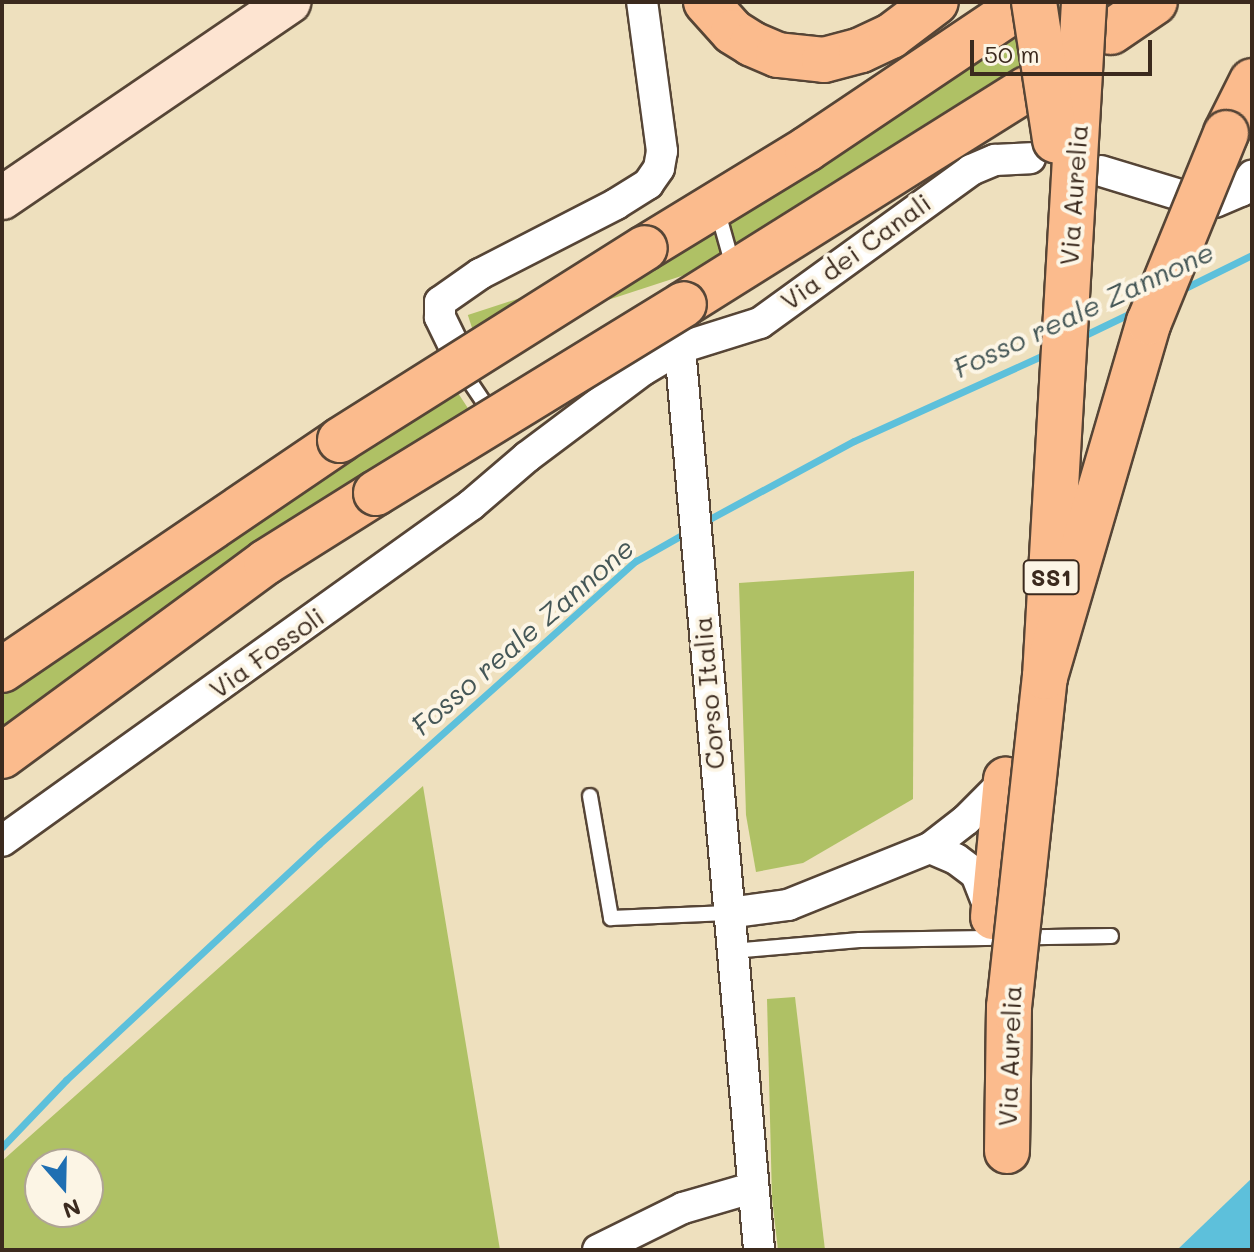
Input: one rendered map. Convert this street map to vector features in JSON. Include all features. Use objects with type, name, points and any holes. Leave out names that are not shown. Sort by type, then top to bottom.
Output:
[{"type":"main road","points":[[2,198],[289,2]]},
{"type":"main road","points":[[706,2],[733,32],[752,44],[778,55],[824,60],[861,50],[891,36],[936,2]]},
{"type":"main road","points":[[1098,17],[1155,2]]},
{"type":"main road","points":[[2,670],[340,440],[456,355],[645,248],[1038,3]]},
{"type":"main road","name":"Via Aurelia","points":[[1038,3],[1042,149],[1039,455],[1026,628],[1006,780],[985,1007],[989,1058],[1007,1151],[1009,1007],[1045,677],[1098,17]]},
{"type":"main road","points":[[1045,677],[1149,322],[1188,219],[1252,81]]},
{"type":"main road","points":[[2,756],[266,562],[376,493],[512,437],[684,304],[1027,89]]},
{"type":"street","points":[[456,355],[440,317],[440,302],[480,274],[616,204],[648,184],[659,168],[662,151],[642,2]]},
{"type":"street","name":"Via dei Canali","points":[[680,348],[760,323],[971,170],[995,160],[1042,149]]},
{"type":"street","points":[[1101,171],[1180,195]]},
{"type":"street","points":[[1215,202],[1241,191],[1252,176]]},
{"type":"street","points":[[512,437],[680,348]]},
{"type":"street","name":"Corso Italia","points":[[680,348],[759,1250]]},
{"type":"street","name":"Via Fossoli","points":[[2,841],[471,505],[512,437]]},
{"type":"street","points":[[728,913],[788,905],[930,848],[966,820],[1006,780]]},
{"type":"street","points":[[930,848],[969,868],[981,882],[993,917]]},
{"type":"street","points":[[598,1250],[683,1208],[752,1188]]},
{"type":"lane","points":[[716,205],[735,272]]},
{"type":"lane","points":[[456,355],[512,437]]},
{"type":"lane","points":[[590,796],[611,918],[728,913]]},
{"type":"lane","points":[[732,951],[860,940],[1111,936]]},
{"type":"green space","points":[[1066,2],[1131,2],[736,258],[730,224],[1024,33]]},
{"type":"green space","points":[[717,234],[726,262],[477,343],[468,315]]},
{"type":"green space","points":[[458,393],[475,419],[2,739],[2,691],[328,473]]},
{"type":"green space","points":[[914,571],[913,799],[803,863],[756,872],[746,815],[739,583]]},
{"type":"green space","points":[[423,786],[500,1250],[2,1250],[2,1161]]},
{"type":"green space","points":[[795,997],[825,1250],[778,1250],[772,1198],[767,999]]},
{"type":"water","points":[[1252,1178],[1252,1250],[1177,1250]]},
{"type":"waterway","name":"Fosso reale Zannone","points":[[1179,291],[1252,255]]},
{"type":"waterway","name":"Fosso reale Zannone","points":[[1081,337],[1135,311]]},
{"type":"waterway","name":"Fosso reale Zannone","points":[[704,522],[854,441],[1048,353]]},
{"type":"waterway","name":"Fosso reale Zannone","points":[[2,1147],[66,1080],[319,844],[636,561],[687,532]]}]
